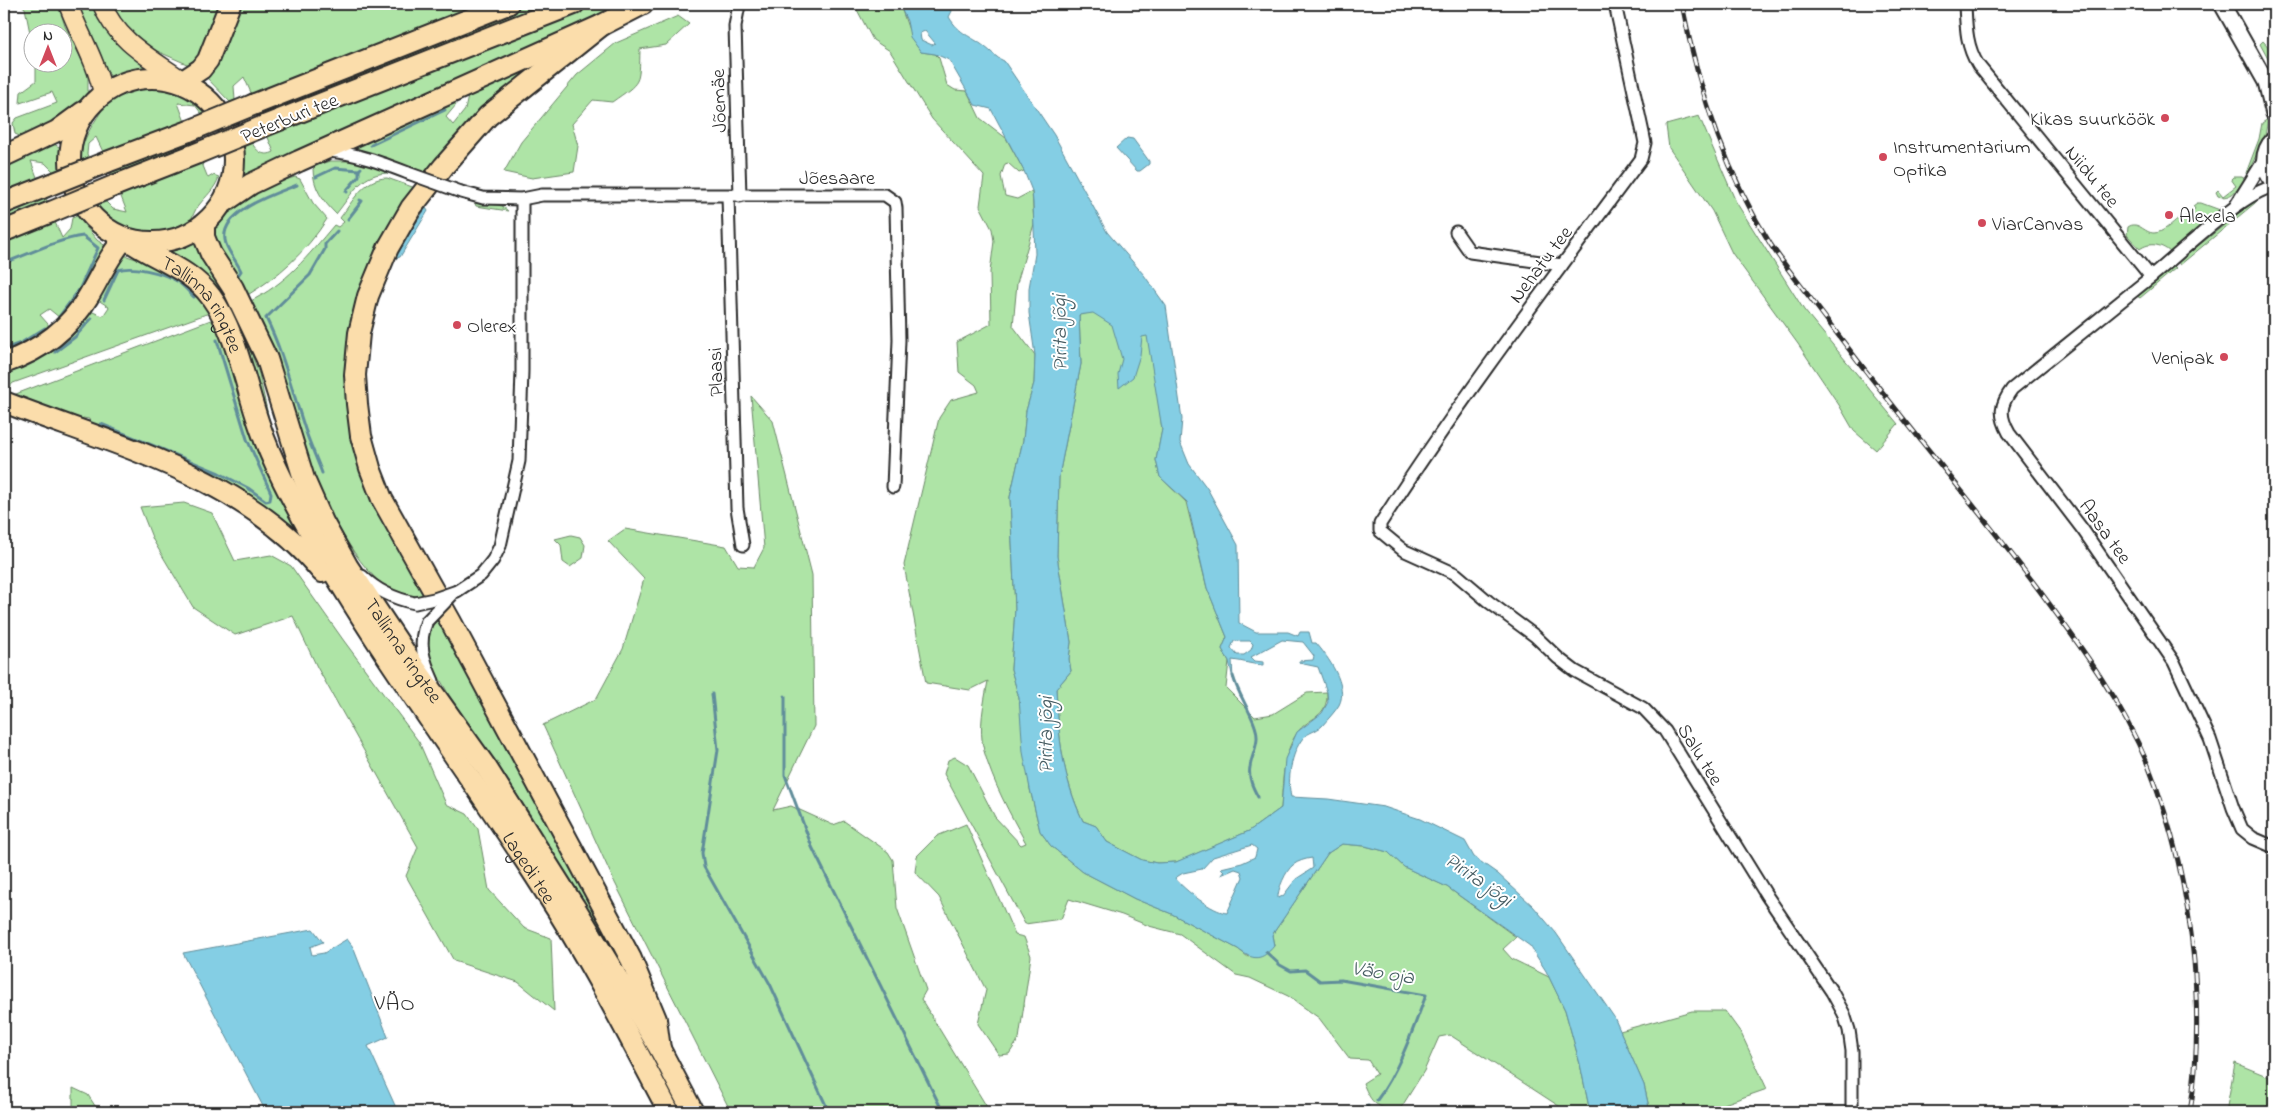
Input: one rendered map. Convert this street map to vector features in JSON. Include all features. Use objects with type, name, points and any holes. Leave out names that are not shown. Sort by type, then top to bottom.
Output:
[{"type":"highway","points":[[183,81],[197,73],[208,60],[230,4]]},
{"type":"highway","name":"Peterburi tee","points":[[4,203],[508,4]]},
{"type":"highway","name":"Peterburi tee","points":[[4,231],[574,4]]},
{"type":"highway","points":[[87,109],[76,126],[70,155],[72,182],[83,206],[102,226],[125,238],[143,242],[163,242],[182,237],[204,224],[223,203],[251,184],[602,25],[643,4]]},
{"type":"highway","points":[[602,25],[488,116],[444,166],[411,208],[388,248],[368,296],[359,333],[355,374],[357,404],[361,436],[382,499],[451,622],[631,959],[656,1019],[660,1049],[693,1112]]},
{"type":"highway","points":[[4,156],[57,131],[104,94],[122,83],[144,78],[183,81],[203,94],[219,112],[230,134],[234,165],[232,181],[223,203]]},
{"type":"highway","name":"Tallinna ringtee","points":[[204,224],[204,237],[211,254],[233,288],[266,360],[304,479],[323,522],[348,566],[416,669],[507,800],[574,906],[660,1049]]},
{"type":"highway","points":[[4,363],[35,350],[61,330],[87,299],[115,249],[125,238]]},
{"type":"highway","name":"Tallinna ringtee","points":[[125,238],[143,251],[166,261],[187,274],[212,298],[227,326],[260,428],[285,485],[328,564],[373,635]]},
{"type":"highway","points":[[4,402],[192,474],[231,494],[267,519],[305,552],[373,635]]},
{"type":"highway","name":"Lagedi tee","points":[[373,635],[544,888],[606,991],[669,1112]]},
{"type":"main road","points":[[68,4],[100,76],[104,94]]},
{"type":"main road","points":[[102,4],[114,28],[125,40],[183,81]]},
{"type":"street","name":"Jõemäe","points":[[734,196],[734,26],[738,4]]},
{"type":"street","name":"Nehatu tee","points":[[1380,524],[1424,455],[1644,153],[1643,133],[1615,4]]},
{"type":"street","name":"Niidu tee","points":[[1965,4],[1968,42],[1972,56],[1978,65],[2152,277]]},
{"type":"street","points":[[2222,4],[2252,53],[2274,83]]},
{"type":"street","points":[[2252,53],[2266,82],[2274,114]]},
{"type":"street","points":[[2233,208],[2264,160],[2267,148],[2274,139],[2274,123]]},
{"type":"street","name":"Jõesaare","points":[[321,151],[342,152],[370,159],[483,198],[522,199],[542,195],[885,195],[895,202],[899,340],[893,487]]},
{"type":"street","points":[[2264,160],[2266,172],[2274,183]]},
{"type":"street","points":[[2152,277],[2233,208],[2266,188],[2274,187]]},
{"type":"street","name":"Plaasi","points":[[734,196],[737,508],[743,545]]},
{"type":"street","points":[[443,706],[423,656],[421,641],[427,621],[457,591],[481,575],[493,560],[500,546],[519,461],[522,371],[522,199]]},
{"type":"street","points":[[1456,232],[1470,252],[1562,265]]},
{"type":"street","name":"Aasa tee","points":[[2152,277],[2012,389],[2005,399],[2001,410],[2002,421],[2009,433],[2083,530],[2174,662],[2210,739],[2242,829],[2253,838],[2274,847]]},
{"type":"street","name":"Salu tee","points":[[1380,524],[1380,531],[1403,550],[1456,574],[1488,602],[1535,636],[1564,662],[1576,671],[1643,708],[1665,731],[1767,896],[1832,992],[1844,1014],[1852,1051],[1852,1112]]},
{"type":"street","points":[[348,566],[372,585],[402,601],[415,603],[434,600],[457,591]]},
{"type":"green space","points":[[20,4],[58,4],[64,22],[28,22],[25,8]]},
{"type":"green space","points":[[78,4],[95,4],[99,16],[112,35],[128,49],[158,68],[134,69],[110,76]]},
{"type":"green space","points":[[109,4],[222,4],[206,46],[196,60],[189,65],[150,48],[125,29]]},
{"type":"green space","points":[[238,4],[481,4],[252,95],[244,77],[234,86],[235,100],[230,102],[205,76]]},
{"type":"green space","points":[[528,4],[553,4],[262,119],[258,110]]},
{"type":"green space","points":[[597,4],[621,4],[476,74],[242,180],[244,146],[252,143],[261,153],[274,152],[267,135]]},
{"type":"green space","points":[[854,4],[899,4],[911,34],[921,52],[935,54],[939,58],[947,85],[955,90],[967,91],[980,118],[1006,138],[1024,171],[1019,173],[1008,163],[1005,164],[1001,176],[1005,196],[1017,199],[1032,191],[1034,224],[1017,283],[1013,326],[1035,355],[1034,383],[1026,411],[1023,440],[1010,497],[1015,609],[1011,669],[1019,698],[1030,789],[1040,831],[1051,846],[1083,872],[1135,899],[1172,914],[1238,949],[1248,957],[1274,946],[1272,935],[1328,853],[1342,844],[1365,846],[1388,852],[1404,867],[1447,887],[1516,937],[1503,949],[1512,959],[1549,977],[1565,1010],[1580,1064],[1590,1112],[1568,1112],[1450,1035],[1439,1037],[1424,1071],[1399,1111],[1385,1108],[1372,1100],[1363,1083],[1377,1074],[1368,1060],[1350,1059],[1319,1018],[1288,996],[1250,978],[1236,975],[1180,934],[1149,926],[1122,915],[1069,899],[1061,919],[1025,924],[944,774],[948,760],[955,757],[968,765],[995,817],[1021,845],[1026,843],[997,787],[984,751],[982,742],[983,707],[988,681],[970,690],[926,683],[904,565],[939,418],[951,400],[979,392],[976,385],[959,372],[957,342],[991,324],[990,272],[994,241],[992,229],[980,206],[984,176],[932,119],[890,51],[873,40]]},
{"type":"green space","points":[[678,16],[689,24],[666,45],[640,49],[639,76],[634,85],[612,102],[593,100],[572,124],[578,146],[574,172],[532,178],[504,172],[521,142],[577,75],[616,43]]},
{"type":"green space","points":[[72,40],[88,73],[88,91],[82,102],[71,113],[27,139],[15,134],[13,123],[17,118],[57,103],[52,92],[20,103],[21,92],[36,81],[36,72],[72,72]]},
{"type":"green space","points":[[2263,41],[2274,53],[2274,70],[2260,44]]},
{"type":"green space","points":[[560,49],[430,174],[351,149],[353,142],[453,98],[456,105],[446,117],[453,125],[465,110],[468,96]]},
{"type":"green space","points":[[153,82],[184,90],[198,98],[210,110],[201,113],[195,105],[178,103],[185,122],[104,154],[96,137],[88,144],[87,154],[89,159],[81,162],[84,142],[111,92],[132,84]]},
{"type":"green space","points":[[1699,116],[1736,202],[1804,310],[1898,424],[1876,450],[1854,431],[1798,344],[1732,253],[1712,211],[1669,148],[1666,125]]},
{"type":"green space","points":[[2268,119],[2265,136],[2247,175],[2246,173],[2259,139],[2262,123]]},
{"type":"green space","points":[[191,137],[195,145],[113,178],[110,170]]},
{"type":"green space","points":[[50,142],[61,148],[60,170],[54,172],[45,163],[31,161],[38,180],[4,194],[4,162]]},
{"type":"green space","points":[[201,161],[208,178],[213,175],[219,177],[213,189],[197,207],[189,222],[182,227],[163,232],[132,230],[112,222],[95,206],[106,202],[113,209],[127,212],[120,194]]},
{"type":"green space","points":[[330,161],[355,161],[392,173],[373,176],[365,180],[353,191],[336,214],[320,194],[313,176],[313,169],[317,165]]},
{"type":"green space","points":[[295,177],[300,179],[313,203],[327,219],[301,253],[281,272],[246,296],[228,268],[217,246],[215,238],[216,225],[222,214],[243,197],[257,190]]},
{"type":"green space","points":[[2233,177],[2245,179],[2237,190],[2230,195],[2223,197],[2218,196],[2216,192],[2218,190],[2223,196],[2236,186],[2231,179]]},
{"type":"green space","points":[[387,178],[418,189],[406,205],[348,382],[426,595],[418,596],[396,593],[372,574],[349,544],[327,505],[307,461],[249,302],[285,278],[334,225],[338,227],[344,222],[340,218],[365,186],[379,179]]},
{"type":"green space","points":[[45,196],[48,204],[4,222],[4,212]]},
{"type":"green space","points":[[2259,197],[2255,203],[2180,265],[2178,262]]},
{"type":"green space","points":[[474,201],[502,206],[508,211],[476,206]]},
{"type":"green space","points":[[2197,203],[2220,210],[2170,252],[2163,247],[2155,245],[2147,245],[2140,249],[2127,235],[2128,227],[2132,225],[2154,233],[2161,231],[2179,218],[2181,220],[2195,209],[2193,206]]},
{"type":"green space","points":[[77,216],[97,240],[107,247],[85,291],[60,318],[49,309],[40,315],[48,324],[49,333],[4,355],[4,240],[54,220],[62,238],[70,229],[72,218]]},
{"type":"green space","points":[[192,239],[232,305],[241,325],[259,374],[270,424],[267,425],[236,330],[155,249],[182,244]]},
{"type":"green space","points":[[121,254],[157,266],[191,286],[212,312],[13,383],[4,391],[4,371],[90,311],[103,316],[109,307],[98,300]]},
{"type":"green space","points":[[2174,266],[2176,268],[2140,298],[2137,296]]},
{"type":"green space","points":[[1147,302],[1162,430],[1156,460],[1160,477],[1186,502],[1207,588],[1227,637],[1222,649],[1229,661],[1226,688],[1255,717],[1273,714],[1307,693],[1327,692],[1326,701],[1321,712],[1302,727],[1288,750],[1284,769],[1281,808],[1249,831],[1177,862],[1157,863],[1142,860],[1107,842],[1096,826],[1083,821],[1066,772],[1056,689],[1071,671],[1069,659],[1071,642],[1057,556],[1059,476],[1081,364],[1079,315]]},
{"type":"green space","points":[[216,318],[304,537],[91,426],[89,419],[83,418],[79,421],[8,397]]},
{"type":"green space","points":[[751,396],[773,421],[812,575],[814,726],[773,810],[791,806],[833,825],[844,821],[888,852],[893,860],[897,908],[926,990],[921,999],[990,1112],[731,1112],[613,879],[543,725],[596,699],[623,649],[644,579],[608,541],[625,529],[726,546],[738,566],[754,567],[764,548]]},
{"type":"green space","points":[[184,503],[212,513],[235,561],[271,555],[291,566],[419,742],[446,804],[467,814],[478,829],[489,890],[524,928],[551,938],[554,1011],[518,982],[454,961],[406,876],[418,847],[317,667],[293,616],[235,635],[193,607],[153,540],[140,507]]},
{"type":"green space","points":[[571,535],[580,537],[585,545],[583,558],[570,567],[563,562],[561,545],[555,539]]},
{"type":"green space","points":[[439,616],[556,827],[628,975],[572,888],[530,814],[449,695],[432,665],[428,652],[428,631]]},
{"type":"green space","points":[[966,824],[1015,935],[1024,937],[1031,956],[1019,1039],[1009,1054],[999,1055],[978,1024],[986,990],[939,897],[915,872],[917,856],[937,836]]},
{"type":"green space","points":[[1692,1011],[1725,1011],[1741,1033],[1767,1089],[1701,1112],[1650,1112],[1644,1085],[1620,1031]]},
{"type":"green space","points":[[2235,1063],[2274,1079],[2274,1112],[2226,1112]]},
{"type":"green space","points":[[73,1088],[88,1095],[99,1112],[73,1112]]},
{"type":"water","name":"Pirita jõgi","points":[[899,4],[949,4],[952,11],[949,17],[957,28],[1004,61],[1054,135],[1107,232],[1144,275],[1166,306],[1182,419],[1180,442],[1189,464],[1207,488],[1238,545],[1239,623],[1256,632],[1288,632],[1298,636],[1300,632],[1309,632],[1312,643],[1316,643],[1326,656],[1339,681],[1341,697],[1339,705],[1322,726],[1303,738],[1296,751],[1290,775],[1291,797],[1328,799],[1384,807],[1420,819],[1465,841],[1474,857],[1498,874],[1533,906],[1556,933],[1614,1017],[1644,1085],[1650,1112],[1590,1112],[1580,1064],[1565,1010],[1546,971],[1530,946],[1447,887],[1404,867],[1388,852],[1365,846],[1342,844],[1328,853],[1272,935],[1274,946],[1270,951],[1257,958],[1248,956],[1172,914],[1135,899],[1083,872],[1051,846],[1040,831],[1023,752],[1019,698],[1011,669],[1015,609],[1010,497],[1023,440],[1026,411],[1034,383],[1035,355],[1029,313],[1029,288],[1035,254],[1032,191],[1024,171],[991,109],[975,105],[949,60],[935,54],[921,52],[910,37],[907,21]],"holes":[[[925,31],[935,43],[932,45],[921,40],[920,33]],[[1093,313],[1112,325],[1122,359],[1118,374],[1119,388],[1133,377],[1140,355],[1142,337],[1147,336],[1162,429],[1156,460],[1160,477],[1187,502],[1207,588],[1227,637],[1222,649],[1229,661],[1233,679],[1232,660],[1263,665],[1263,662],[1255,661],[1251,657],[1282,640],[1303,642],[1314,656],[1313,660],[1299,661],[1299,663],[1318,667],[1327,692],[1328,702],[1322,713],[1297,732],[1285,759],[1281,808],[1249,831],[1176,862],[1157,863],[1142,860],[1107,842],[1096,826],[1083,821],[1070,789],[1066,773],[1056,689],[1071,671],[1069,659],[1071,642],[1057,556],[1059,476],[1081,364],[1079,315]],[[1234,641],[1250,641],[1253,644],[1251,650],[1244,655],[1237,655],[1231,648]],[[1252,845],[1257,849],[1255,857],[1242,863],[1221,868],[1224,871],[1221,875],[1235,869],[1241,871],[1243,877],[1227,913],[1214,909],[1199,900],[1175,878],[1183,873],[1202,869],[1213,857]],[[1312,858],[1313,868],[1296,879],[1283,896],[1278,898],[1280,886],[1290,868],[1299,861]]]},
{"type":"water","points":[[1127,138],[1133,139],[1149,161],[1149,164],[1140,171],[1137,171],[1116,148]]},
{"type":"water","points":[[426,208],[428,211],[400,257],[396,258],[397,251]]},
{"type":"water","points":[[313,929],[323,942],[310,947],[312,955],[324,953],[347,939],[353,947],[388,1037],[368,1046],[398,1112],[266,1112],[183,953]]},
{"type":"waterway","points":[[371,145],[445,110]]},
{"type":"waterway","points":[[316,177],[335,168],[359,170],[361,168]]},
{"type":"waterway","points":[[347,192],[359,176],[359,170]]},
{"type":"waterway","points":[[239,274],[241,271],[226,244],[225,233],[230,222],[238,213],[250,206],[297,185]]},
{"type":"waterway","points":[[348,219],[362,201],[360,200]]},
{"type":"waterway","points":[[322,473],[305,429],[282,357],[266,318],[310,275],[325,249],[325,244],[337,231]]},
{"type":"waterway","points":[[4,263],[53,244],[83,236],[98,248],[79,290],[59,317]]},
{"type":"waterway","points":[[104,300],[118,270],[131,268],[171,278],[181,284],[194,297]]},
{"type":"waterway","points":[[55,352],[75,337],[92,318]]},
{"type":"waterway","points":[[4,349],[21,343],[45,328]]},
{"type":"waterway","points":[[101,424],[219,473],[248,488],[266,501],[270,500],[271,493],[247,439],[217,340]]},
{"type":"waterway","points":[[1233,676],[1257,732],[1257,742],[1251,762],[1250,775],[1251,783],[1258,797]]},
{"type":"waterway","points":[[712,694],[718,750],[702,853],[704,867],[770,984],[829,1112]]},
{"type":"waterway","points":[[785,696],[785,775],[812,847],[943,1112]]},
{"type":"waterway","name":"Väo oja","points":[[1266,952],[1280,965],[1291,971],[1305,970],[1320,981],[1341,980],[1426,995],[1399,1063],[1377,1100]]},
{"type":"waterway","name":"Väo oja","points":[[1362,1112],[1368,1106]]},
{"type":"railway","points":[[1682,4],[1696,67],[1715,129],[1740,188],[1771,245],[1905,421],[2042,594],[2100,676],[2138,742],[2165,813],[2188,911],[2194,961],[2197,1018],[2195,1075],[2190,1112]]},
{"type":"place","name":"Kikas suurköök","points":[[2165,118]]},
{"type":"place","name":"Instrumentarium Optika","points":[[1883,157]]},
{"type":"place","name":"Alexela","points":[[2169,215]]},
{"type":"place","name":"ViarCanvas","points":[[1982,223]]},
{"type":"place","name":"Olerex","points":[[457,325]]},
{"type":"place","name":"Venipak","points":[[2224,357]]},
{"type":"district","name":"VÄO","points":[[395,1002]]}]
